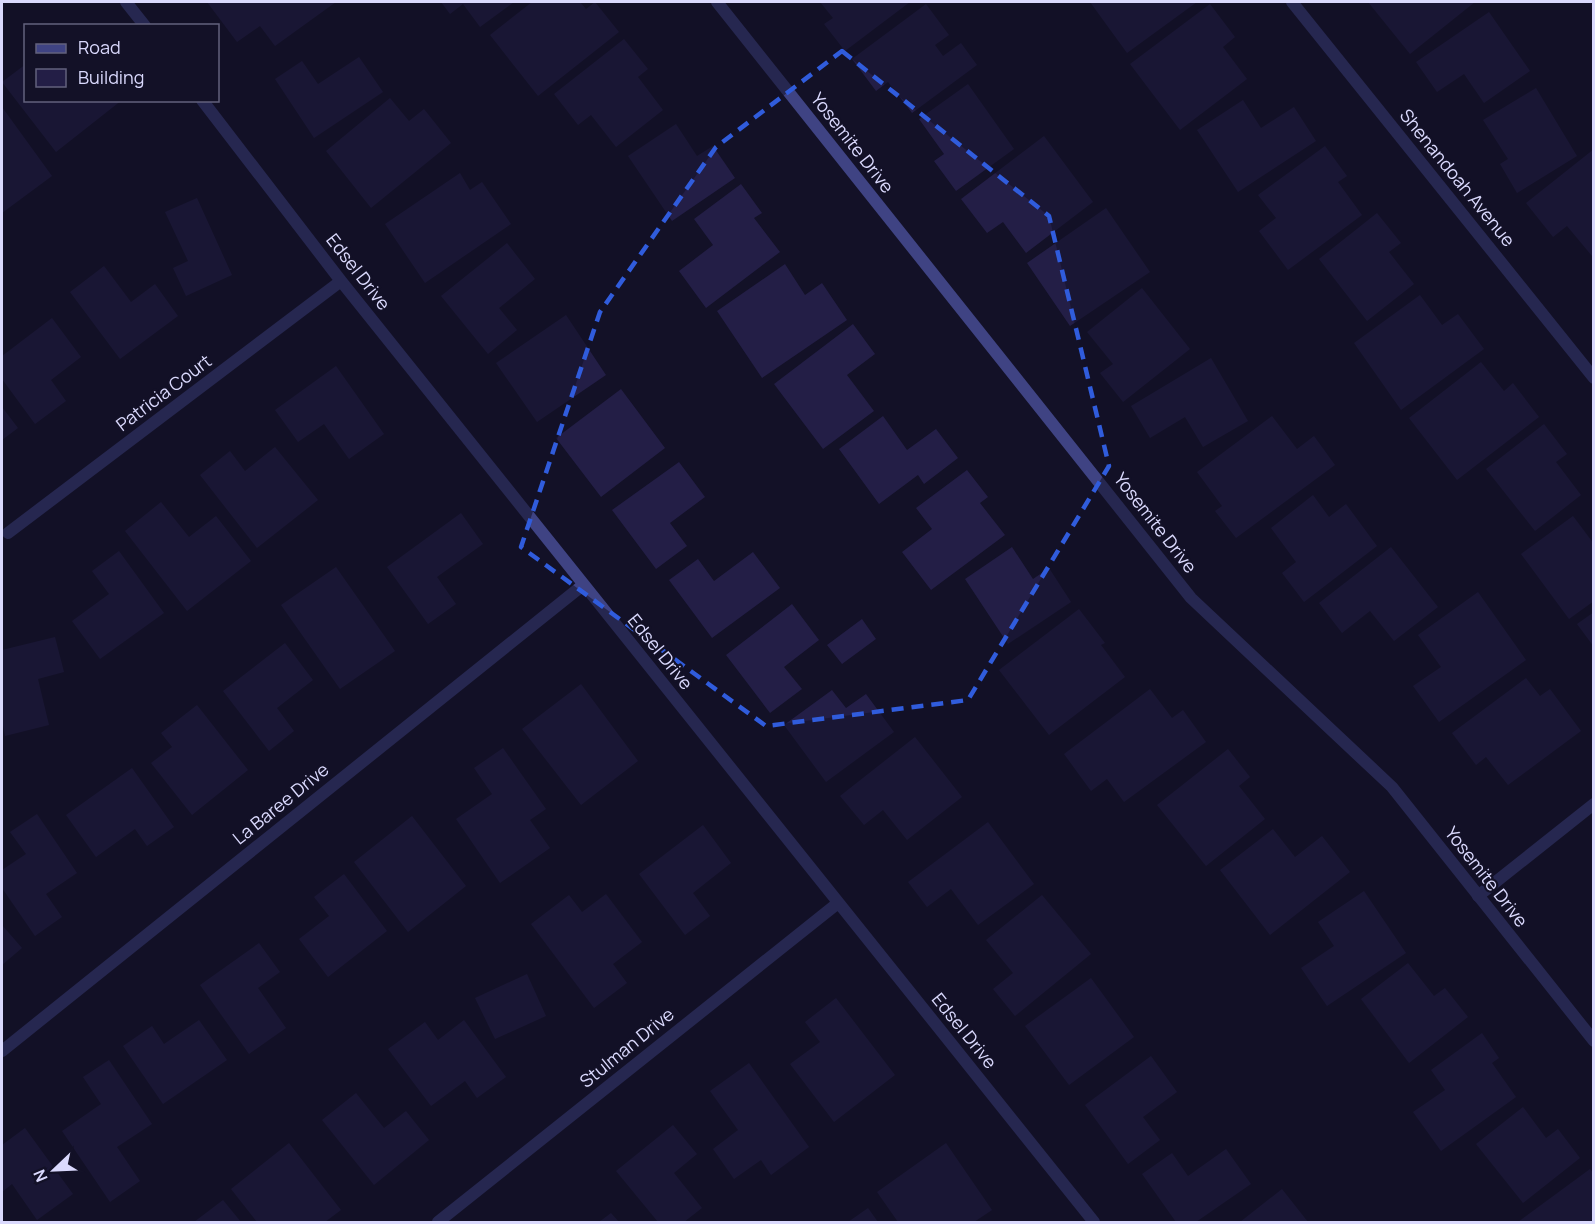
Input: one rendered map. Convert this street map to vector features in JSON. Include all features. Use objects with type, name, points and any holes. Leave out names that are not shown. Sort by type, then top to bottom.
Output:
[{"type":"street","points":[[126,2],[143,24]]},
{"type":"street","name":"Yosemite Drive","points":[[717,2],[1191,598],[1392,787],[1593,1041]]},
{"type":"street","name":"Shenandoah Avenue","points":[[1292,2],[1593,378]]},
{"type":"street","name":"Edsel Drive","points":[[204,102],[341,281],[1091,1221]]},
{"type":"street","name":"Patricia Court","points":[[8,533],[341,281]]},
{"type":"street","name":"La Baree Drive","points":[[2,1051],[584,585]]},
{"type":"street","points":[[1478,896],[1593,804]]},
{"type":"street","name":"Stulman Drive","points":[[438,1222],[838,903]]},
{"type":"highlighted area","points":[[842,51],[1049,216],[1109,466],[968,700],[766,726],[521,547],[600,312],[716,147]]},
{"type":"building","points":[[207,2],[336,2],[275,46],[260,26],[237,42]]},
{"type":"building","points":[[441,2],[514,2],[480,27],[463,4],[450,14]]},
{"type":"building","points":[[532,2],[580,2],[586,9],[595,2],[619,32],[538,96],[490,35]]},
{"type":"building","points":[[820,2],[910,2],[845,51],[824,24],[833,18]]},
{"type":"building","points":[[1090,2],[1197,2],[1127,53]]},
{"type":"building","points":[[1368,2],[1475,2],[1410,54]]},
{"type":"building","points":[[926,4],[949,35],[935,45],[943,56],[961,43],[977,65],[912,113],[888,82],[876,91],[852,59]]},
{"type":"building","points":[[1210,4],[1235,37],[1223,47],[1247,79],[1180,130],[1130,64]]},
{"type":"building","points":[[1489,12],[1530,71],[1484,103],[1464,74],[1437,92],[1416,62]]},
{"type":"building","points":[[624,39],[648,69],[638,77],[663,110],[616,147],[591,115],[578,125],[554,94]]},
{"type":"building","points":[[359,57],[383,92],[314,138],[275,79],[302,61],[318,84]]},
{"type":"building","points":[[24,66],[24,102],[119,102],[56,152],[2,82]]},
{"type":"building","points":[[968,84],[1014,149],[956,191],[934,161],[944,154],[919,119]]},
{"type":"building","points":[[1536,88],[1577,156],[1517,193],[1500,164],[1508,159],[1483,120]]},
{"type":"building","points":[[390,98],[409,121],[424,109],[451,143],[371,208],[326,151]]},
{"type":"building","points":[[1243,100],[1261,128],[1294,107],[1316,141],[1238,192],[1197,130]]},
{"type":"building","points":[[2,107],[52,176],[2,213]]},
{"type":"building","points":[[676,124],[697,156],[713,146],[735,178],[672,221],[628,156]]},
{"type":"building","points":[[1044,136],[1093,202],[1026,253],[1003,222],[987,233],[961,199]]},
{"type":"building","points":[[1325,146],[1347,176],[1338,182],[1362,215],[1288,270],[1259,231],[1276,218],[1258,195]]},
{"type":"building","points":[[1594,149],[1594,255],[1592,256],[1567,226],[1553,237],[1526,203]]},
{"type":"building","points":[[460,173],[470,190],[482,182],[511,224],[425,283],[385,224]]},
{"type":"building","points":[[741,184],[762,213],[754,218],[780,252],[706,308],[679,271],[713,245],[694,219]]},
{"type":"building","points":[[197,198],[232,275],[186,296],[173,268],[188,261],[165,212]]},
{"type":"building","points":[[1106,208],[1150,272],[1070,326],[1027,263]]},
{"type":"building","points":[[1377,213],[1401,243],[1389,252],[1414,284],[1367,321],[1319,259]]},
{"type":"building","points":[[507,243],[535,279],[499,308],[517,330],[488,354],[441,296]]},
{"type":"building","points":[[785,264],[805,295],[822,283],[847,320],[762,378],[717,311]]},
{"type":"building","points":[[104,266],[131,302],[155,284],[178,316],[120,359],[70,292]]},
{"type":"building","points":[[1142,288],[1190,349],[1123,402],[1100,373],[1113,364],[1087,332]]},
{"type":"building","points":[[1420,295],[1442,325],[1458,314],[1484,349],[1401,410],[1354,343]]},
{"type":"building","points":[[566,315],[606,375],[537,422],[496,363]]},
{"type":"building","points":[[52,318],[81,357],[51,380],[66,401],[35,424],[2,379],[2,356]]},
{"type":"building","points":[[853,324],[875,354],[847,375],[874,411],[823,449],[774,384]]},
{"type":"building","points":[[1211,358],[1248,421],[1203,447],[1185,417],[1150,438],[1131,406]]},
{"type":"building","points":[[1481,362],[1504,391],[1513,383],[1539,417],[1457,480],[1409,418]]},
{"type":"building","points":[[336,366],[384,434],[349,459],[324,424],[298,442],[275,410]]},
{"type":"building","points":[[621,389],[665,448],[601,497],[556,438]]},
{"type":"building","points":[[2,407],[18,428],[2,440]]},
{"type":"building","points":[[883,416],[907,450],[936,429],[958,458],[924,484],[918,475],[879,504],[839,449]]},
{"type":"building","points":[[1272,416],[1297,449],[1314,436],[1335,465],[1236,538],[1215,511],[1222,506],[1197,472]]},
{"type":"building","points":[[1544,424],[1567,454],[1556,462],[1581,495],[1535,531],[1486,469]]},
{"type":"building","points":[[275,447],[318,500],[257,548],[200,475],[230,451],[245,471]]},
{"type":"building","points":[[679,462],[705,497],[670,523],[687,546],[656,569],[612,510]]},
{"type":"building","points":[[967,470],[988,497],[980,503],[1005,535],[931,590],[902,552],[932,529],[916,508]]},
{"type":"building","points":[[1313,495],[1329,517],[1346,504],[1377,546],[1304,602],[1282,573],[1296,562],[1271,528]]},
{"type":"building","points":[[161,502],[189,537],[216,516],[251,561],[187,611],[125,531]]},
{"type":"building","points":[[461,513],[483,544],[437,577],[456,604],[428,624],[387,567]]},
{"type":"building","points":[[1573,516],[1594,544],[1594,601],[1569,619],[1521,554]]},
{"type":"building","points":[[1012,547],[1033,579],[1049,568],[1071,602],[1008,644],[965,579]]},
{"type":"building","points":[[1391,547],[1438,607],[1394,641],[1370,611],[1342,633],[1319,603]]},
{"type":"building","points":[[119,551],[164,613],[100,659],[72,621],[109,594],[92,571]]},
{"type":"building","points":[[753,552],[780,588],[712,638],[669,580],[698,559],[714,581]]},
{"type":"building","points":[[336,567],[395,651],[340,689],[281,605]]},
{"type":"building","points":[[1478,592],[1526,660],[1439,722],[1413,686],[1441,667],[1418,635]]},
{"type":"building","points":[[792,604],[819,640],[784,667],[802,689],[770,713],[726,655]]},
{"type":"building","points":[[1079,609],[1105,643],[1101,645],[1125,677],[1049,735],[999,670]]},
{"type":"building","points":[[1594,612],[1594,647],[1577,624]]},
{"type":"building","points":[[862,619],[876,639],[842,664],[827,645]]},
{"type":"building","points":[[55,637],[64,672],[38,679],[49,725],[5,736],[2,721],[2,650]]},
{"type":"building","points":[[285,643],[313,680],[277,708],[294,731],[269,751],[223,691]]},
{"type":"building","points":[[1526,678],[1540,696],[1550,689],[1581,731],[1508,785],[1486,757],[1476,765],[1452,733]]},
{"type":"building","points":[[581,684],[638,761],[581,805],[522,729]]},
{"type":"building","points":[[1150,689],[1172,718],[1183,710],[1206,742],[1124,802],[1107,779],[1091,791],[1064,754]]},
{"type":"building","points":[[832,690],[846,708],[866,694],[894,732],[826,782],[784,725]]},
{"type":"building","points":[[197,705],[248,770],[192,815],[151,763],[172,747],[161,733]]},
{"type":"building","points":[[915,737],[962,797],[907,840],[883,810],[864,825],[840,796]]},
{"type":"building","points":[[503,748],[546,809],[530,820],[550,848],[500,883],[456,819],[492,794],[474,768]]},
{"type":"building","points":[[1228,749],[1250,777],[1239,786],[1265,819],[1206,866],[1157,805]]},
{"type":"building","points":[[132,768],[174,827],[147,846],[135,829],[96,857],[66,815]]},
{"type":"building","points":[[37,814],[77,873],[46,894],[62,917],[35,936],[2,888],[2,870],[26,854],[10,832]]},
{"type":"building","points":[[412,816],[466,886],[408,932],[354,862]]},
{"type":"building","points":[[988,822],[1034,884],[978,925],[951,889],[927,907],[908,882]]},
{"type":"building","points":[[703,825],[731,863],[693,893],[710,916],[685,935],[639,874]]},
{"type":"building","points":[[1273,829],[1295,857],[1322,836],[1350,872],[1270,935],[1220,870]]},
{"type":"building","points":[[344,874],[387,931],[328,977],[299,939],[329,916],[314,897]]},
{"type":"building","points":[[1364,891],[1406,953],[1327,1006],[1301,968],[1334,946],[1318,922]]},
{"type":"building","points":[[606,894],[642,942],[613,964],[627,983],[594,1008],[531,924],[569,895],[582,912]]},
{"type":"building","points":[[1042,895],[1091,954],[1015,1016],[993,989],[1013,973],[986,940]]},
{"type":"building","points":[[2,925],[22,948],[2,965]]},
{"type":"building","points":[[259,943],[280,972],[258,988],[286,1028],[249,1054],[200,985]]},
{"type":"building","points":[[1408,963],[1434,996],[1445,988],[1468,1017],[1409,1063],[1361,999]]},
{"type":"building","points":[[527,974],[546,1016],[495,1039],[475,998]]},
{"type":"building","points":[[1091,978],[1134,1037],[1069,1085],[1025,1026]]},
{"type":"building","points":[[836,998],[895,1075],[834,1122],[790,1064],[820,1042],[805,1022]]},
{"type":"building","points":[[199,1020],[227,1060],[163,1104],[123,1046],[152,1026],[164,1044]]},
{"type":"building","points":[[464,1020],[506,1077],[477,1098],[465,1081],[431,1106],[388,1049],[425,1022],[438,1040]]},
{"type":"building","points":[[1482,1033],[1499,1058],[1492,1063],[1516,1097],[1441,1151],[1413,1112],[1445,1090],[1431,1070]]},
{"type":"building","points":[[1151,1056],[1177,1092],[1143,1117],[1160,1140],[1128,1164],[1085,1105]]},
{"type":"building","points":[[109,1060],[152,1124],[117,1147],[140,1181],[110,1202],[62,1131],[101,1104],[83,1077]]},
{"type":"building","points":[[749,1063],[809,1147],[771,1175],[761,1160],[734,1179],[713,1149],[738,1130],[710,1091]]},
{"type":"building","points":[[356,1093],[384,1128],[406,1111],[429,1140],[374,1185],[322,1120]]},
{"type":"building","points":[[1523,1107],[1546,1138],[1558,1129],[1580,1158],[1523,1203],[1476,1144]]},
{"type":"building","points":[[673,1125],[697,1154],[674,1173],[702,1208],[684,1222],[658,1222],[616,1171]]},
{"type":"building","points":[[25,1128],[73,1194],[37,1220],[12,1184],[2,1192],[2,1145]]},
{"type":"building","points":[[289,1143],[341,1210],[325,1222],[257,1222],[231,1189]]},
{"type":"building","points":[[946,1143],[992,1210],[974,1222],[898,1222],[877,1192]]},
{"type":"building","points":[[1226,1149],[1251,1184],[1196,1222],[1176,1222],[1142,1174],[1172,1153],[1188,1176]]},
{"type":"building","points":[[1590,1169],[1594,1174],[1594,1222],[1518,1222]]},
{"type":"building","points":[[1282,1189],[1308,1222],[1240,1222]]},
{"type":"building","points":[[223,1200],[241,1222],[194,1222]]},
{"type":"building","points":[[868,1208],[878,1222],[848,1222]]},
{"type":"building","points":[[611,1213],[619,1222],[599,1222]]}]
